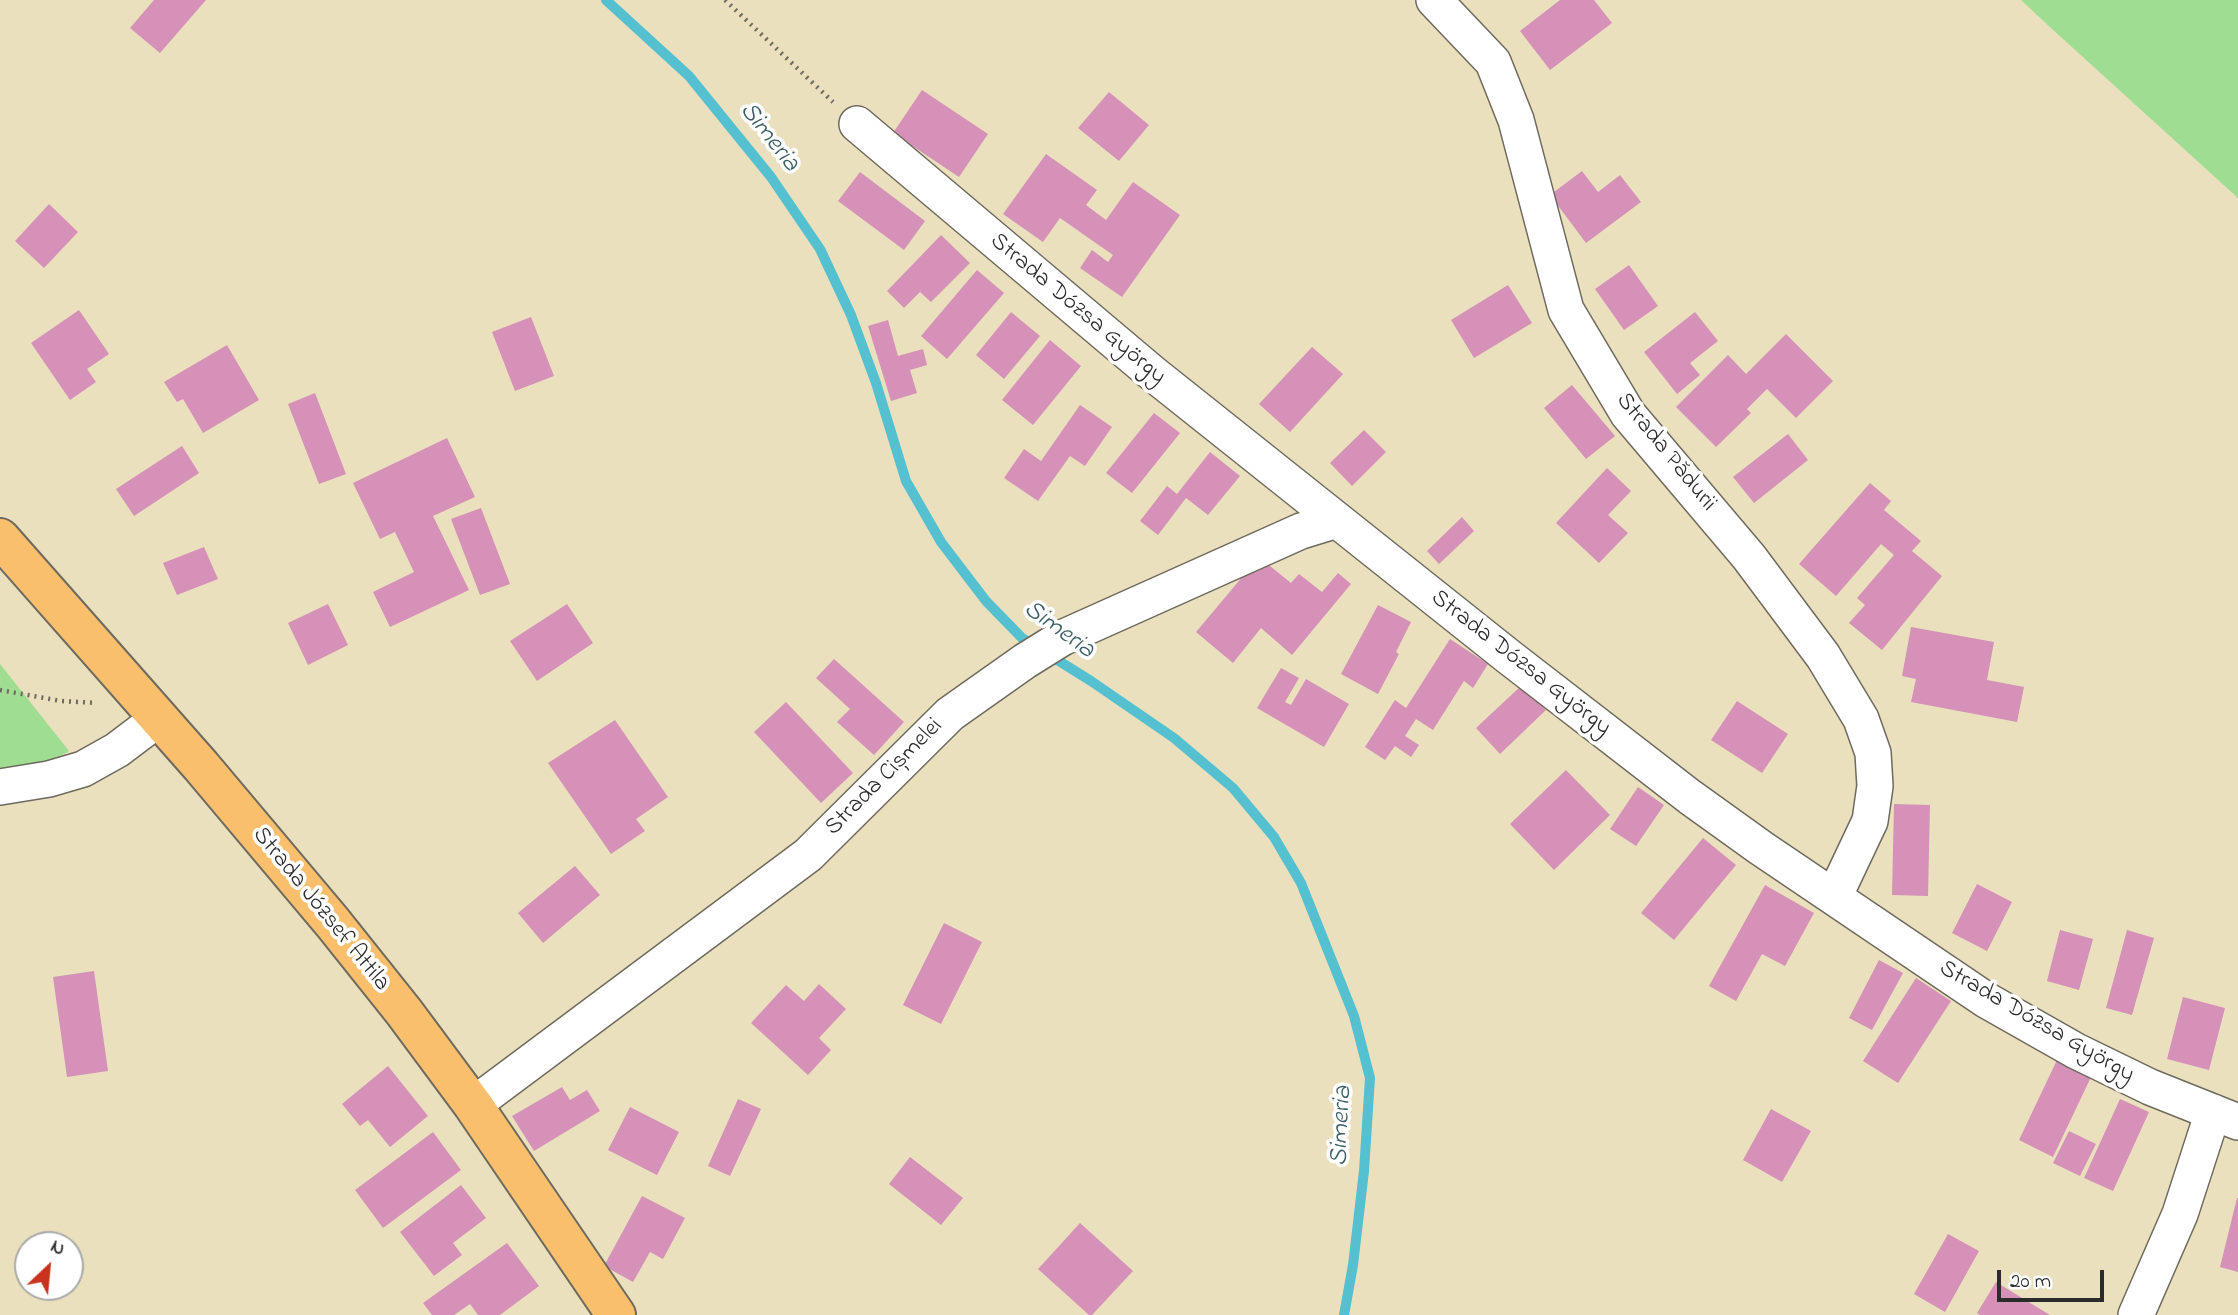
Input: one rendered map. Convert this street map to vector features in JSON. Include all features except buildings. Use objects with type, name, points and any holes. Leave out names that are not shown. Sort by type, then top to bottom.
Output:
[{"type":"main road","name":"Strada József Attila","points":[[2,537],[333,923],[404,1012],[473,1105],[616,1315]]},
{"type":"street","name":"Strada Pădurii","points":[[1434,0],[1493,62],[1516,120],[1566,310],[1628,414],[1749,557],[1823,656],[1861,719],[1873,753],[1875,786],[1870,821],[1834,897]]},
{"type":"street","name":"Strada Dózsa György","points":[[857,124],[1151,372],[1690,797],[1986,1000],[2076,1051],[2150,1087],[2225,1117]]},
{"type":"street","name":"Strada Cișmelei","points":[[473,1105],[808,855],[950,714],[1025,661],[1062,638],[1301,531],[1337,520]]},
{"type":"street","points":[[0,787],[49,779],[83,769],[117,750],[158,719]]},
{"type":"street","points":[[2136,1315],[2225,1117]]},
{"type":"path","points":[[725,0],[857,124]]},
{"type":"path","points":[[0,690],[61,701],[102,703]]},
{"type":"green space","points":[[2021,0],[2238,0],[2238,198],[2051,28]]},
{"type":"green space","points":[[0,664],[69,751],[0,793]]},
{"type":"waterway","name":"Simeria","points":[[606,0],[689,76],[771,177],[820,249],[851,315],[876,383],[906,481],[941,542],[986,601],[1022,638],[1174,738],[1233,788],[1274,837],[1301,883],[1354,1016],[1370,1078],[1364,1171],[1344,1315]]}]
